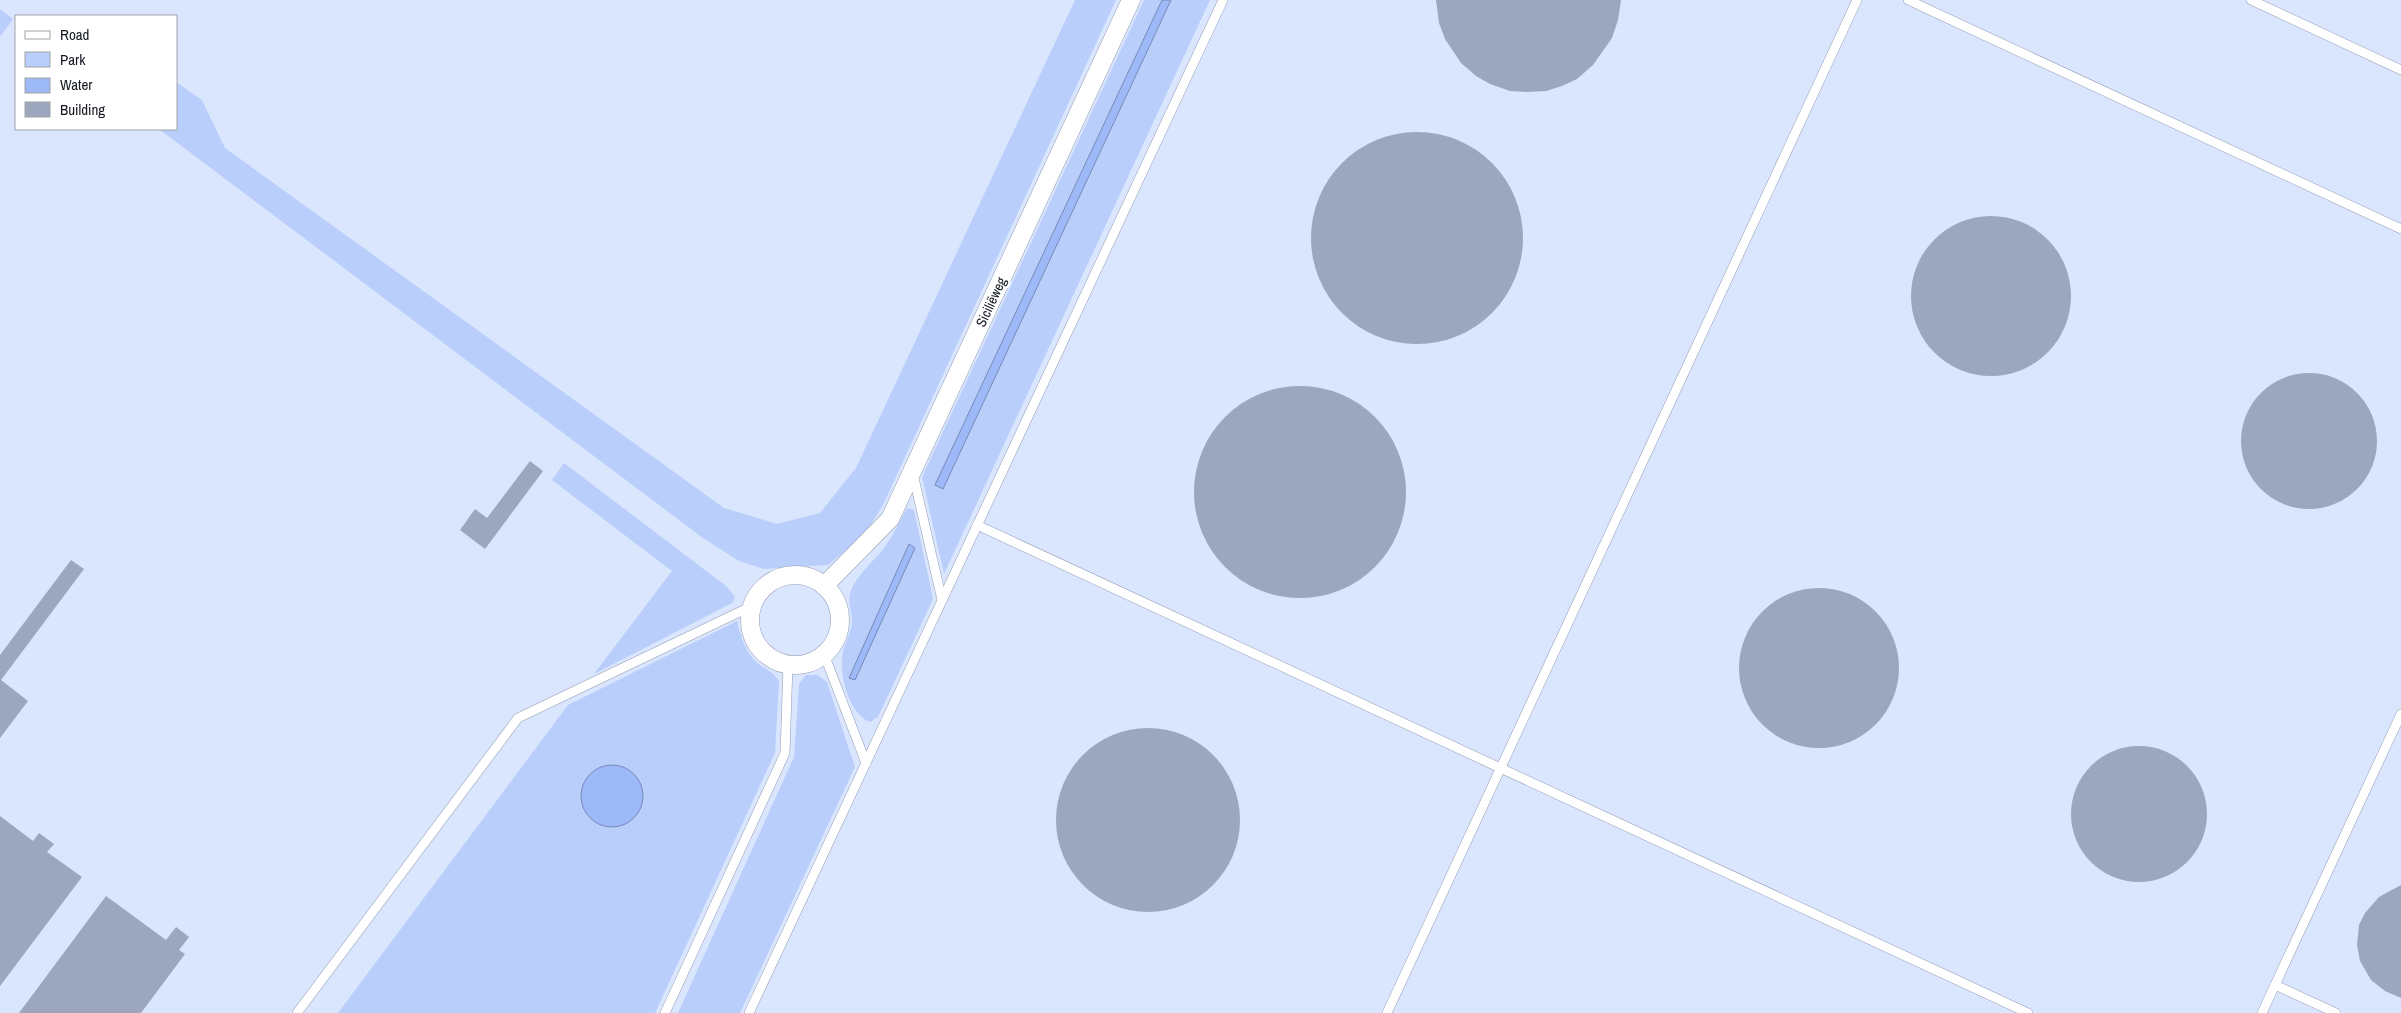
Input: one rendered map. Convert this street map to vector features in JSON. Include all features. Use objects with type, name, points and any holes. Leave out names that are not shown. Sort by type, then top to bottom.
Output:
[{"type":"street","name":"Siciliëweg","points":[[824,586],[890,519],[1131,0]]},
{"type":"street","points":[[798,575],[812,578],[824,586],[835,602],[840,620],[835,638],[824,654],[814,661],[801,665],[788,665],[770,658],[756,644],[751,632],[750,618],[752,606],[760,592],[770,582],[784,576],[798,575]]},
{"type":"lane","points":[[748,1013],[1223,0]]},
{"type":"lane","points":[[1387,1013],[1857,0]]},
{"type":"lane","points":[[1908,0],[2401,228]]},
{"type":"lane","points":[[2251,0],[2401,70]]},
{"type":"lane","points":[[912,470],[942,600]]},
{"type":"lane","points":[[977,525],[2028,1013]]},
{"type":"lane","points":[[297,1013],[518,718],[752,606]]},
{"type":"lane","points":[[824,654],[866,763]]},
{"type":"lane","points":[[665,1013],[785,753],[788,665]]},
{"type":"lane","points":[[2262,1013],[2401,714]]},
{"type":"lane","points":[[2275,985],[2336,1013]]},
{"type":"green space","points":[[1075,0],[1116,0],[883,505],[870,526],[851,546],[828,565],[764,569],[739,561],[703,538],[160,130],[178,130],[178,83],[202,100],[225,148],[724,508],[777,524],[820,513],[856,468]]},
{"type":"green space","points":[[1144,0],[1162,0],[935,485],[943,489],[1171,0],[1210,0],[944,574],[922,477]]},
{"type":"green space","points":[[0,9],[13,19],[0,37]]},
{"type":"green space","points":[[564,463],[726,586],[735,597],[732,603],[594,674],[672,571],[552,480]]},
{"type":"green space","points":[[907,508],[914,510],[933,599],[878,717],[870,722],[862,717],[850,701],[843,679],[842,657],[852,623],[850,594],[854,584],[887,543]],"holes":[[[909,545],[915,548],[854,680],[850,677]]]},
{"type":"green space","points":[[737,621],[742,639],[751,657],[779,681],[775,753],[655,1013],[338,1013],[568,705]]},
{"type":"green space","points":[[806,675],[818,675],[827,682],[855,767],[740,1013],[678,1013],[794,757],[799,684]]},
{"type":"water","points":[[1162,0],[1171,0],[943,489],[935,485]]},
{"type":"water","points":[[909,544],[915,548],[855,680],[849,678]]},
{"type":"water","points":[[606,765],[618,765],[634,774],[641,784],[643,796],[641,808],[634,818],[618,827],[606,827],[595,822],[586,813],[581,802],[581,790],[586,779],[595,770]]},
{"type":"building","points":[[1436,0],[1621,0],[1618,20],[1612,38],[1593,65],[1577,79],[1562,86],[1546,91],[1527,92],[1510,91],[1490,84],[1476,76],[1461,63],[1445,39],[1439,23]]},
{"type":"building","points":[[1407,132],[1427,132],[1448,136],[1467,144],[1492,163],[1505,179],[1515,197],[1521,217],[1523,238],[1521,259],[1515,279],[1505,297],[1492,313],[1467,332],[1448,340],[1427,344],[1407,344],[1386,340],[1367,332],[1350,320],[1335,305],[1323,288],[1315,269],[1311,248],[1311,228],[1315,207],[1323,188],[1335,171],[1350,156],[1367,144],[1386,136]]},
{"type":"building","points":[[1991,216],[2007,218],[2029,226],[2047,240],[2061,258],[2069,280],[2071,296],[2069,312],[2061,334],[2047,352],[2029,366],[2007,374],[1991,376],[1975,374],[1953,366],[1935,352],[1921,334],[1913,312],[1911,296],[1913,280],[1921,258],[1935,240],[1953,226],[1975,218]]},
{"type":"building","points":[[2309,373],[2335,378],[2347,384],[2357,393],[2366,403],[2372,415],[2377,441],[2372,467],[2366,479],[2357,489],[2347,498],[2335,504],[2309,509],[2283,504],[2271,498],[2261,489],[2252,479],[2246,467],[2241,441],[2246,415],[2252,403],[2261,393],[2271,384],[2283,378]]},
{"type":"building","points":[[1290,386],[1310,386],[1331,390],[1350,398],[1375,417],[1388,433],[1398,451],[1404,471],[1406,492],[1404,513],[1398,533],[1388,551],[1375,567],[1350,586],[1331,594],[1310,598],[1290,598],[1269,594],[1250,586],[1233,574],[1218,559],[1206,542],[1198,523],[1194,502],[1194,482],[1198,461],[1206,442],[1218,425],[1233,410],[1250,398],[1269,390]]},
{"type":"building","points":[[530,461],[543,471],[485,549],[460,530],[475,509],[487,518]]},
{"type":"building","points":[[71,560],[84,569],[1,680],[28,701],[0,738],[0,655]]},
{"type":"building","points":[[1819,588],[1849,594],[1869,606],[1881,618],[1893,638],[1899,668],[1893,698],[1881,718],[1869,730],[1849,742],[1819,748],[1789,742],[1769,730],[1757,718],[1745,698],[1739,668],[1745,638],[1757,618],[1769,606],[1789,594]]},
{"type":"building","points":[[1139,728],[1157,728],[1175,732],[1199,743],[1219,761],[1225,769],[1236,793],[1240,829],[1233,855],[1225,871],[1207,891],[1199,897],[1175,908],[1157,912],[1139,912],[1121,908],[1097,897],[1077,879],[1071,871],[1060,847],[1056,829],[1056,811],[1060,793],[1071,769],[1089,749],[1097,743],[1121,732]]},
{"type":"building","points":[[2139,746],[2165,751],[2177,757],[2187,766],[2196,776],[2202,788],[2207,814],[2202,840],[2196,852],[2187,862],[2177,871],[2165,877],[2139,882],[2113,877],[2101,871],[2091,862],[2082,852],[2076,840],[2071,814],[2076,788],[2082,776],[2091,766],[2101,757],[2113,751]]},
{"type":"building","points":[[0,816],[33,841],[39,833],[54,844],[47,852],[82,877],[0,986]]},
{"type":"building","points":[[2401,885],[2401,998],[2385,991],[2371,980],[2360,961],[2357,945],[2359,925],[2365,913],[2379,897]]},
{"type":"building","points":[[106,896],[166,940],[176,927],[189,937],[179,950],[185,954],[141,1013],[19,1013]]}]
